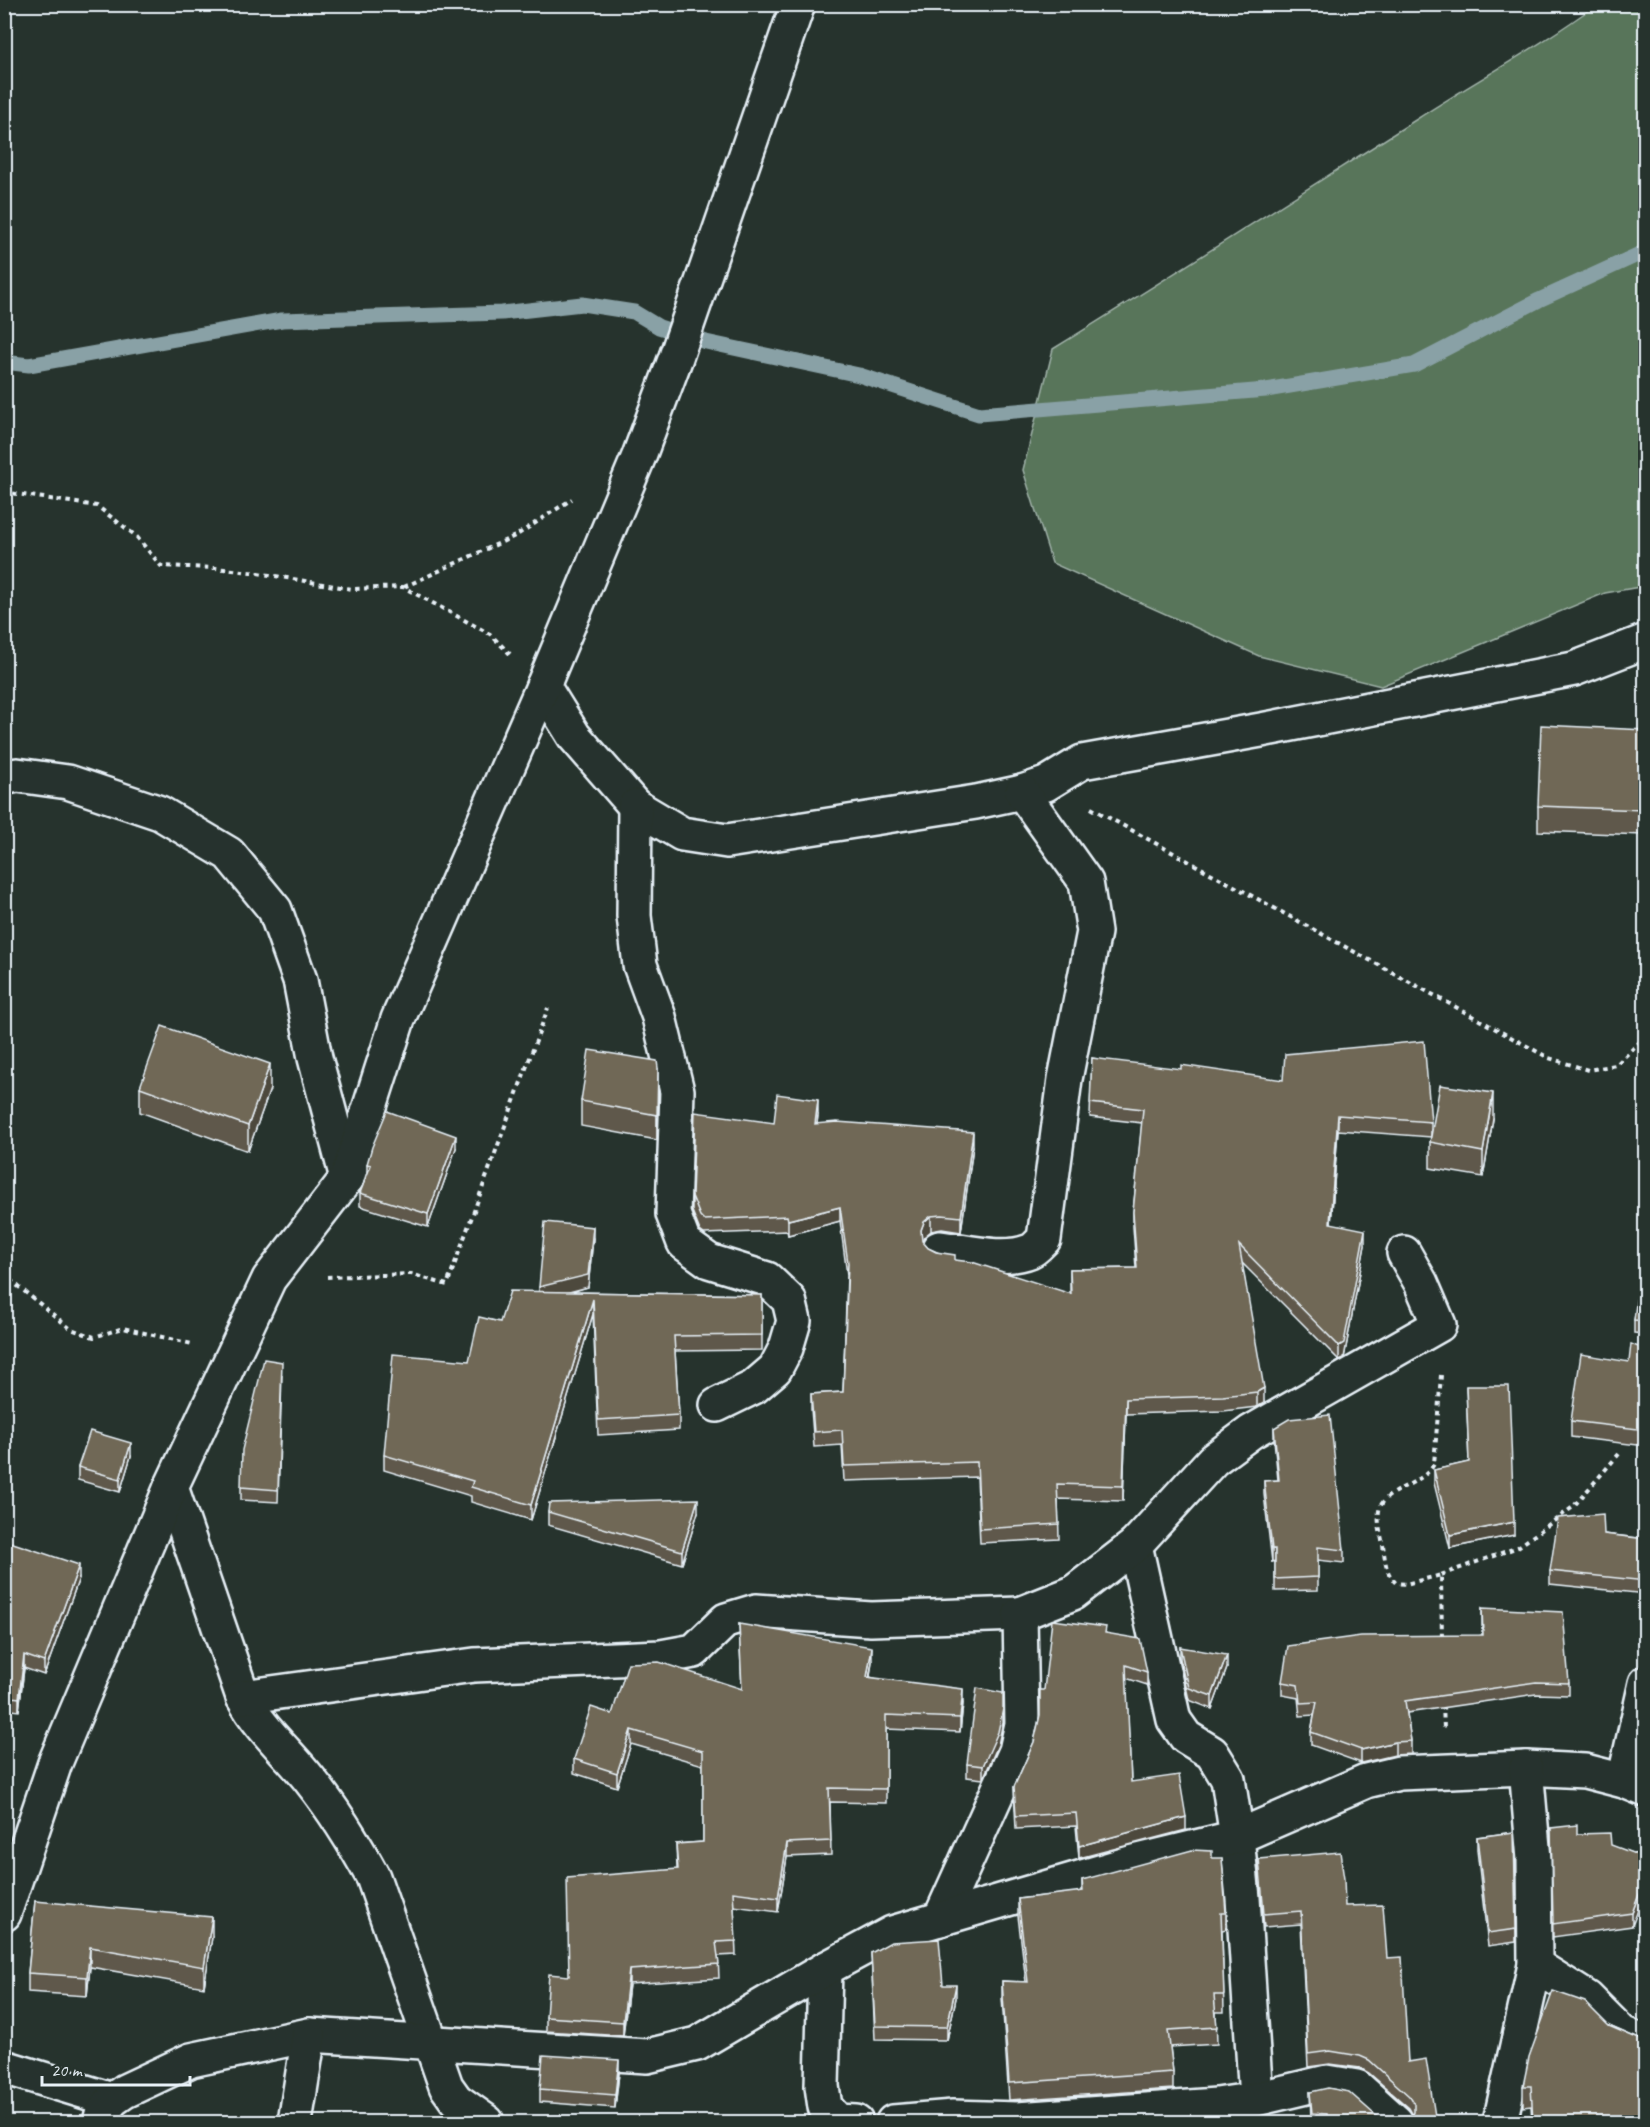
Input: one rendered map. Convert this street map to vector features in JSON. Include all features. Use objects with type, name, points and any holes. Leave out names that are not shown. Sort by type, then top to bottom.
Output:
[{"type":"street","points":[[4,1914],[55,1762],[171,1487],[269,1279],[347,1178],[398,1019],[543,686],[639,456],[676,357],[798,4]]},
{"type":"street","points":[[543,686],[574,736],[635,806],[682,834],[727,841],[976,802],[1034,788],[1082,762],[1261,730],[1574,669],[1646,641]]},
{"type":"street","points":[[4,778],[17,775],[79,785],[160,813],[229,854],[274,910],[282,930],[300,980],[315,1058],[347,1178]]},
{"type":"street","points":[[939,1248],[1013,1255],[1032,1251],[1044,1239],[1065,1079],[1094,932],[1086,882],[1034,788]]},
{"type":"street","points":[[635,806],[634,916],[640,965],[659,1017],[677,1091],[673,1214],[684,1243],[709,1261],[767,1279],[789,1300],[794,1321],[786,1348],[775,1369],[754,1387],[717,1405]]},
{"type":"street","points":[[243,1697],[474,1665],[661,1657],[694,1651],[726,1620],[756,1611],[871,1619],[1020,1614],[1073,1593],[1135,1545],[1213,1460],[1251,1432],[1439,1325],[1421,1283],[1404,1253]]},
{"type":"street","points":[[171,1487],[243,1697],[253,1716],[310,1780],[358,1850],[373,1877],[446,2086],[456,2100],[487,2122]]},
{"type":"street","points":[[1135,1545],[1174,1720],[1186,1737],[1212,1753],[1228,1779],[1243,1898],[1256,2099]]},
{"type":"street","points":[[940,1919],[1016,1750],[1022,1724],[1020,1614]]},
{"type":"street","points":[[4,2067],[106,2111],[125,2091],[191,2060],[309,2035],[647,2056],[697,2044],[825,1969],[892,1933],[1130,1863],[1237,1837],[1366,1781],[1399,1773],[1526,1768],[1585,1771],[1635,1786],[1646,1683]]},
{"type":"street","points":[[1500,2122],[1535,1965],[1534,1859],[1526,1768]]},
{"type":"street","points":[[1535,1965],[1587,1998],[1622,2032],[1646,2043]]},
{"type":"street","points":[[825,1969],[822,2086],[825,2107],[838,2121],[856,2122]]},
{"type":"street","points":[[295,2122],[309,2035]]},
{"type":"street","points":[[893,2122],[953,2117],[1017,2119],[1217,2105],[1256,2099],[1328,2082],[1357,2087],[1396,2122]]},
{"type":"path","points":[[4,493],[10,492],[97,506],[135,536],[161,566],[216,568],[258,573],[352,589],[403,587],[517,535],[574,498]]},
{"type":"path","points":[[403,587],[490,634],[543,686]]},
{"type":"path","points":[[1034,788],[1549,1058],[1588,1070],[1616,1065],[1646,1036]]},
{"type":"path","points":[[269,1279],[411,1274],[447,1285],[548,1008]]},
{"type":"path","points":[[4,1273],[71,1329],[94,1337],[123,1328],[234,1354]]},
{"type":"path","points":[[4,1304],[9,1279]]},
{"type":"path","points":[[1439,1325],[1443,1344],[1434,1464],[1429,1473],[1387,1498],[1380,1508],[1379,1518],[1388,1576],[1396,1583],[1406,1584],[1441,1575],[1518,1547],[1573,1507],[1619,1454]]},
{"type":"path","points":[[1441,1575],[1442,1644]]},
{"type":"path","points":[[1443,1702],[1444,1770]]},
{"type":"green space","points":[[1597,4],[1645,5],[1645,586],[1605,593],[1381,686],[1259,656],[1052,563],[1023,470],[1053,349],[1530,49]]},
{"type":"building","points":[[1541,725],[1646,730],[1644,810],[1538,806]]},
{"type":"building","points":[[162,1026],[270,1064],[248,1126],[140,1087]]},
{"type":"building","points":[[1424,1041],[1431,1122],[1338,1115],[1330,1223],[1365,1230],[1344,1343],[1339,1346],[1239,1245],[1264,1388],[1257,1392],[1223,1396],[1126,1399],[1123,1486],[1057,1484],[1059,1524],[980,1529],[977,1462],[844,1466],[842,1430],[814,1432],[811,1394],[843,1392],[848,1263],[840,1207],[788,1220],[787,1216],[704,1220],[692,1196],[695,1112],[774,1123],[777,1094],[818,1100],[815,1124],[837,1122],[973,1132],[961,1217],[931,1216],[924,1222],[921,1230],[922,1241],[936,1252],[955,1255],[955,1260],[972,1262],[1071,1294],[1070,1269],[1137,1268],[1133,1212],[1143,1109],[1090,1103],[1092,1058],[1181,1069],[1181,1065],[1283,1080],[1285,1054]]},
{"type":"building","points":[[589,1050],[657,1061],[657,1115],[581,1101]]},
{"type":"building","points":[[1440,1085],[1493,1093],[1483,1152],[1430,1142]]},
{"type":"building","points":[[387,1111],[456,1136],[428,1214],[360,1193],[371,1165],[367,1164],[372,1147]]},
{"type":"building","points":[[545,1222],[593,1227],[588,1275],[539,1287]]},
{"type":"building","points":[[1640,1271],[1646,1271],[1646,1321],[1634,1320]]},
{"type":"building","points":[[510,1291],[762,1295],[762,1335],[674,1336],[679,1415],[598,1420],[593,1299],[531,1505],[471,1487],[473,1481],[384,1455],[393,1354],[469,1361],[479,1317],[500,1322]]},
{"type":"building","points":[[1631,1344],[1646,1350],[1646,1430],[1571,1421],[1581,1354],[1629,1362]]},
{"type":"building","points":[[264,1359],[282,1362],[278,1490],[241,1487],[242,1450]]},
{"type":"building","points":[[1466,1386],[1509,1386],[1514,1522],[1450,1535],[1434,1470],[1469,1462]]},
{"type":"building","points":[[1330,1415],[1344,1550],[1318,1547],[1318,1577],[1275,1579],[1275,1549],[1272,1549],[1264,1481],[1279,1480],[1274,1428],[1289,1419]]},
{"type":"building","points":[[90,1431],[131,1443],[120,1479],[78,1467]]},
{"type":"building","points":[[698,1499],[682,1551],[548,1512],[549,1503]]},
{"type":"building","points":[[1603,1514],[1604,1534],[1646,1539],[1646,1581],[1550,1571],[1558,1518]]},
{"type":"building","points":[[4,1540],[79,1565],[44,1662],[24,1655],[19,1698],[4,1696]]},
{"type":"building","points":[[1482,1608],[1563,1612],[1569,1683],[1536,1682],[1405,1701],[1411,1741],[1395,1742],[1361,1750],[1311,1732],[1317,1702],[1300,1703],[1298,1685],[1282,1682],[1288,1646],[1361,1636],[1483,1635]]},
{"type":"building","points":[[1052,1620],[1106,1627],[1105,1633],[1140,1639],[1147,1672],[1126,1665],[1131,1782],[1179,1775],[1186,1817],[1079,1846],[1076,1813],[1016,1816],[1014,1787],[1034,1742],[1040,1715],[1040,1690],[1044,1690]]},
{"type":"building","points":[[739,1624],[872,1647],[867,1677],[963,1689],[960,1718],[886,1715],[886,1789],[829,1788],[831,1841],[787,1843],[778,1898],[733,1892],[736,1941],[716,1942],[719,1964],[629,1970],[623,2022],[546,2017],[549,1974],[569,1976],[567,1878],[678,1869],[676,1844],[703,1842],[703,1751],[631,1730],[617,1773],[574,1759],[591,1707],[612,1714],[628,1663],[659,1662],[742,1689]]},
{"type":"building","points":[[1180,1647],[1227,1655],[1212,1696],[1189,1688]]},
{"type":"building","points":[[977,1688],[1003,1693],[1003,1709],[998,1732],[983,1766],[967,1764]]},
{"type":"building","points":[[1577,1825],[1577,1834],[1610,1833],[1611,1845],[1646,1858],[1646,1876],[1632,1913],[1553,1924],[1551,1828]]},
{"type":"building","points":[[1514,1832],[1516,1929],[1488,1933],[1477,1837]]},
{"type":"building","points":[[1192,1850],[1212,1851],[1212,1858],[1222,1858],[1226,1913],[1221,1913],[1224,1995],[1214,1995],[1217,2027],[1168,2030],[1173,2072],[1009,2083],[1002,1981],[1028,1982],[1018,1899],[1083,1891],[1082,1880]]},
{"type":"building","points":[[1340,1852],[1345,1906],[1383,1905],[1387,1958],[1402,1957],[1408,2062],[1426,2059],[1435,2116],[1411,2119],[1414,2104],[1409,2096],[1369,2060],[1360,2056],[1330,2051],[1308,2054],[1301,1911],[1264,1914],[1259,1859]]},
{"type":"building","points":[[35,1901],[212,1917],[204,1967],[90,1947],[87,1977],[28,1973]]},
{"type":"building","points":[[939,1939],[943,1985],[956,1985],[947,2027],[875,2026],[871,1953],[891,1942]]},
{"type":"building","points":[[1553,1991],[1585,2002],[1609,2026],[1646,2040],[1646,2122],[1533,2122],[1531,2086],[1523,2086],[1529,2057]]},
{"type":"building","points":[[543,2055],[619,2060],[615,2095],[540,2089]]},
{"type":"building","points":[[1328,2088],[1349,2092],[1383,2122],[1327,2122],[1327,2114],[1312,2113],[1310,2092]]},
{"type":"waterway","points":[[4,362],[29,365],[282,320],[502,313],[582,304],[634,312],[659,327],[706,342],[859,375],[979,414],[1266,390],[1414,365],[1539,300],[1646,251]]}]
